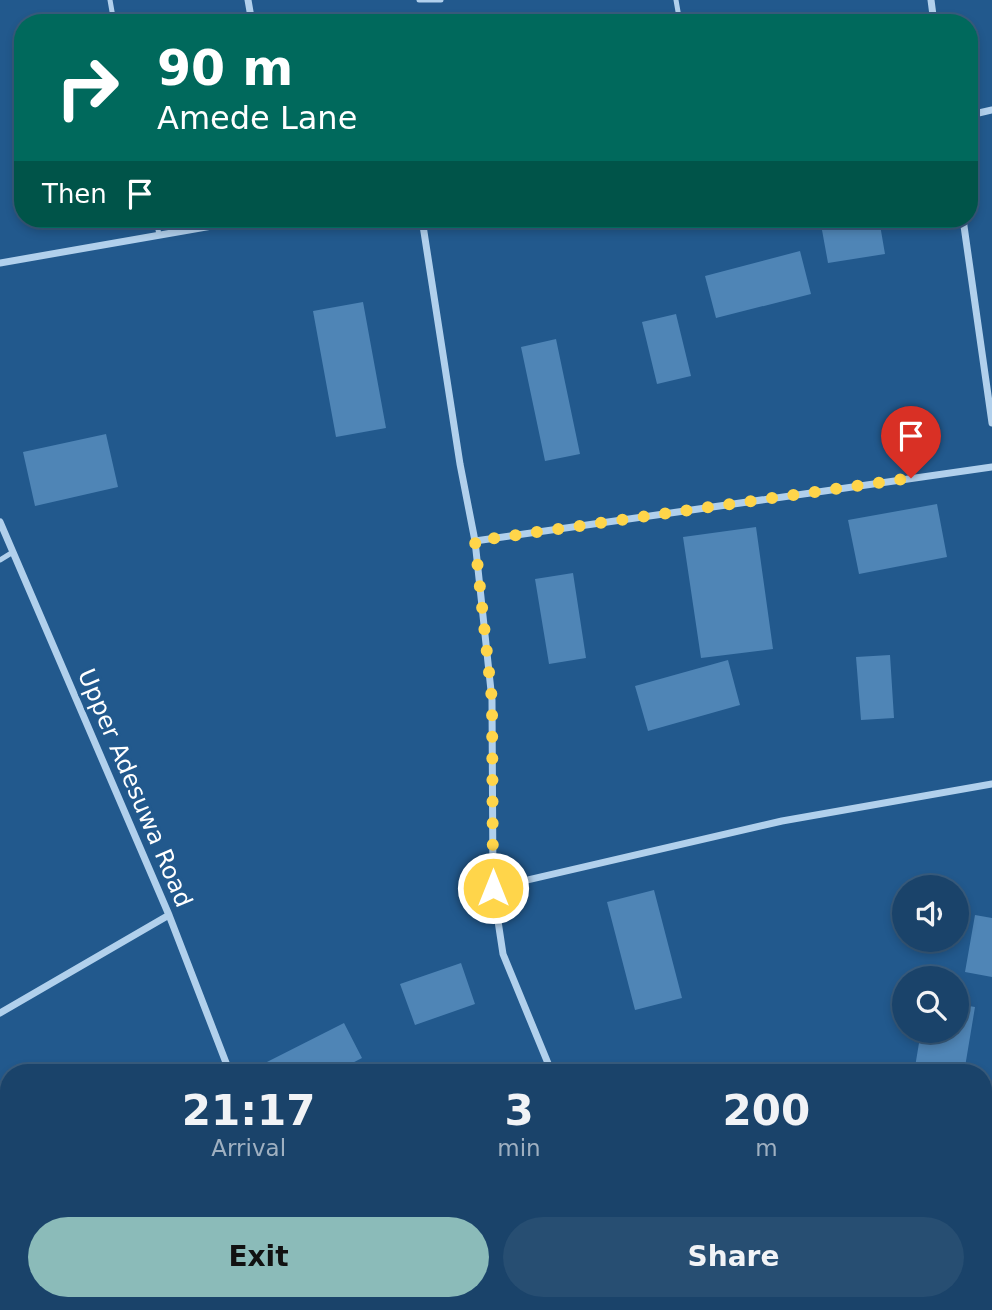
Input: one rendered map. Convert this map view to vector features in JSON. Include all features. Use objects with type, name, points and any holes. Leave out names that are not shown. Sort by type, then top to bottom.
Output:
[{"type":"street","points":[[0,263],[200,228]]},
{"type":"street","points":[[423,228],[460,464],[475,541],[492,700],[493,888],[503,954],[548,1064]]},
{"type":"street","points":[[964,228],[992,423]]},
{"type":"street","points":[[475,541],[992,467]]},
{"type":"street","name":"Upper Adesuwa Road","points":[[0,522],[169,915],[227,1064]]},
{"type":"street","points":[[493,888],[782,821],[992,785]]},
{"type":"street","points":[[0,1013],[169,915]]},
{"type":"lane","points":[[419,0],[442,0]]},
{"type":"lane","points":[[158,228],[159,235]]},
{"type":"lane","points":[[0,560],[13,552]]},
{"type":"building","points":[[822,228],[881,228],[885,254],[828,263]]},
{"type":"building","points":[[800,251],[811,294],[716,318],[705,276]]},
{"type":"building","points":[[363,302],[386,428],[336,437],[313,311]]},
{"type":"building","points":[[676,314],[691,376],[657,384],[642,322]]},
{"type":"building","points":[[556,339],[580,454],[545,461],[521,347]]},
{"type":"building","points":[[106,434],[118,487],[35,506],[23,452]]},
{"type":"building","points":[[937,504],[947,557],[859,574],[848,520]]},
{"type":"building","points":[[756,527],[773,649],[701,658],[683,537]]},
{"type":"building","points":[[573,573],[586,658],[549,664],[535,579]]},
{"type":"building","points":[[890,655],[894,718],[861,720],[856,657]]},
{"type":"building","points":[[728,660],[740,705],[648,731],[635,686]]},
{"type":"building","points":[[654,890],[682,998],[635,1010],[607,902]]},
{"type":"building","points":[[975,915],[992,918],[992,977],[969,973],[969,966],[966,966]]},
{"type":"building","points":[[461,963],[475,1004],[415,1025],[400,984]]},
{"type":"building","points":[[969,1006],[975,1007],[969,1043]]},
{"type":"building","points":[[344,1023],[362,1058],[350,1064],[263,1064]]},
{"type":"building","points":[[919,1043],[969,1043],[966,1064],[916,1064]]},
{"type":"route","points":[[493,888],[492,700],[475,541],[911,478]]}]
